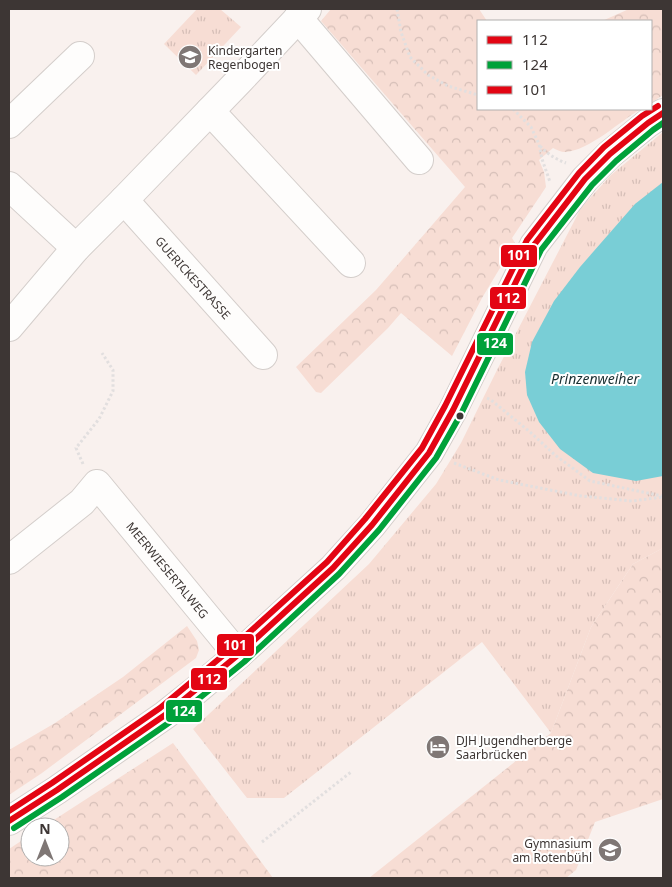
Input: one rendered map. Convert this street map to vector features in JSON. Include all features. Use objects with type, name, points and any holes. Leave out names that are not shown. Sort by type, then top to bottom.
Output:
[{"type":"main road","points":[[9,327],[76,248],[302,14],[419,160]]},
{"type":"main road","points":[[9,124],[80,56]]},
{"type":"main road","points":[[210,111],[351,263]]},
{"type":"main road","points":[[9,821],[166,715],[238,655],[333,568],[372,525],[429,453],[453,410],[534,245],[585,179],[610,154],[663,113]]},
{"type":"main road","points":[[9,186],[76,248]]},
{"type":"main road","name":"GUERICKESTRASSE","points":[[124,200],[263,355]]},
{"type":"main road","points":[[9,560],[82,502],[90,474]]},
{"type":"main road","name":"MEERWIESERTALWEG","points":[[90,474],[238,655]]},
{"type":"path","points":[[397,9],[401,32],[410,57],[428,75],[448,86],[477,95]]},
{"type":"path","points":[[515,110],[531,126],[539,144],[552,189]]},
{"type":"path","points":[[539,144],[548,154],[568,164]]},
{"type":"path","points":[[90,474],[76,448],[99,419],[113,391],[113,370],[102,353]]},
{"type":"path","points":[[484,396],[590,481],[663,497]]},
{"type":"path","points":[[452,462],[499,480],[581,496],[632,501],[663,497]]},
{"type":"path","points":[[262,842],[351,772]]},
{"type":"green space","points":[[197,9],[220,9],[241,27],[196,75],[164,44]]},
{"type":"green space","points":[[331,9],[479,9],[486,20],[477,20],[477,110],[639,110],[584,147],[565,152],[553,148],[539,160],[544,172],[546,187],[512,238],[515,243],[482,298],[452,356],[401,313],[321,393],[316,392],[296,367],[376,290],[465,187],[321,21]]},
{"type":"green space","points":[[629,9],[663,9],[663,95],[652,102],[652,20],[604,20]]},
{"type":"green space","points":[[663,132],[663,548],[633,564],[591,627],[551,733],[482,642],[284,798],[247,798],[193,729],[369,564],[436,484],[461,443],[581,208],[611,175]]},
{"type":"green space","points":[[663,548],[663,799],[595,822],[576,870],[566,878],[369,878],[551,733],[591,627],[633,564]]},
{"type":"green space","points":[[187,626],[197,641],[199,650],[196,658],[42,773],[9,795],[9,750],[55,723],[123,677]]},
{"type":"green space","points":[[173,743],[273,878],[9,878],[9,849],[20,842],[20,867],[70,867],[70,817],[58,817]]},
{"type":"water","name":"Prinzenweiher","points":[[663,182],[663,476],[636,481],[593,473],[560,449],[539,422],[527,395],[525,372],[532,342],[554,301],[580,267],[635,204]]},
{"type":"transit line","name":"101","points":[[652,110],[658,106]]},
{"type":"transit line","name":"101","points":[[9,811],[160,708],[232,648],[327,562],[365,519],[422,448],[445,406],[527,240],[579,173],[604,147],[652,110]]},
{"type":"transit line","name":"112","points":[[9,821],[165,715],[238,655],[333,568],[372,525],[429,453],[453,410],[534,245],[585,179],[610,154],[663,113]]},
{"type":"transit line","name":"124","points":[[14,828],[170,722],[244,662],[339,574],[379,530],[436,458],[461,414],[541,250],[592,185],[616,161],[663,123]]},
{"type":"place","name":"Kindergarten Regenbogen","points":[[190,57]]},
{"type":"place","name":"DJH Jugendherberge Saarbrücken","points":[[438,747]]},
{"type":"place","name":"Gymnasium am Rotenbühl","points":[[610,850]]}]
